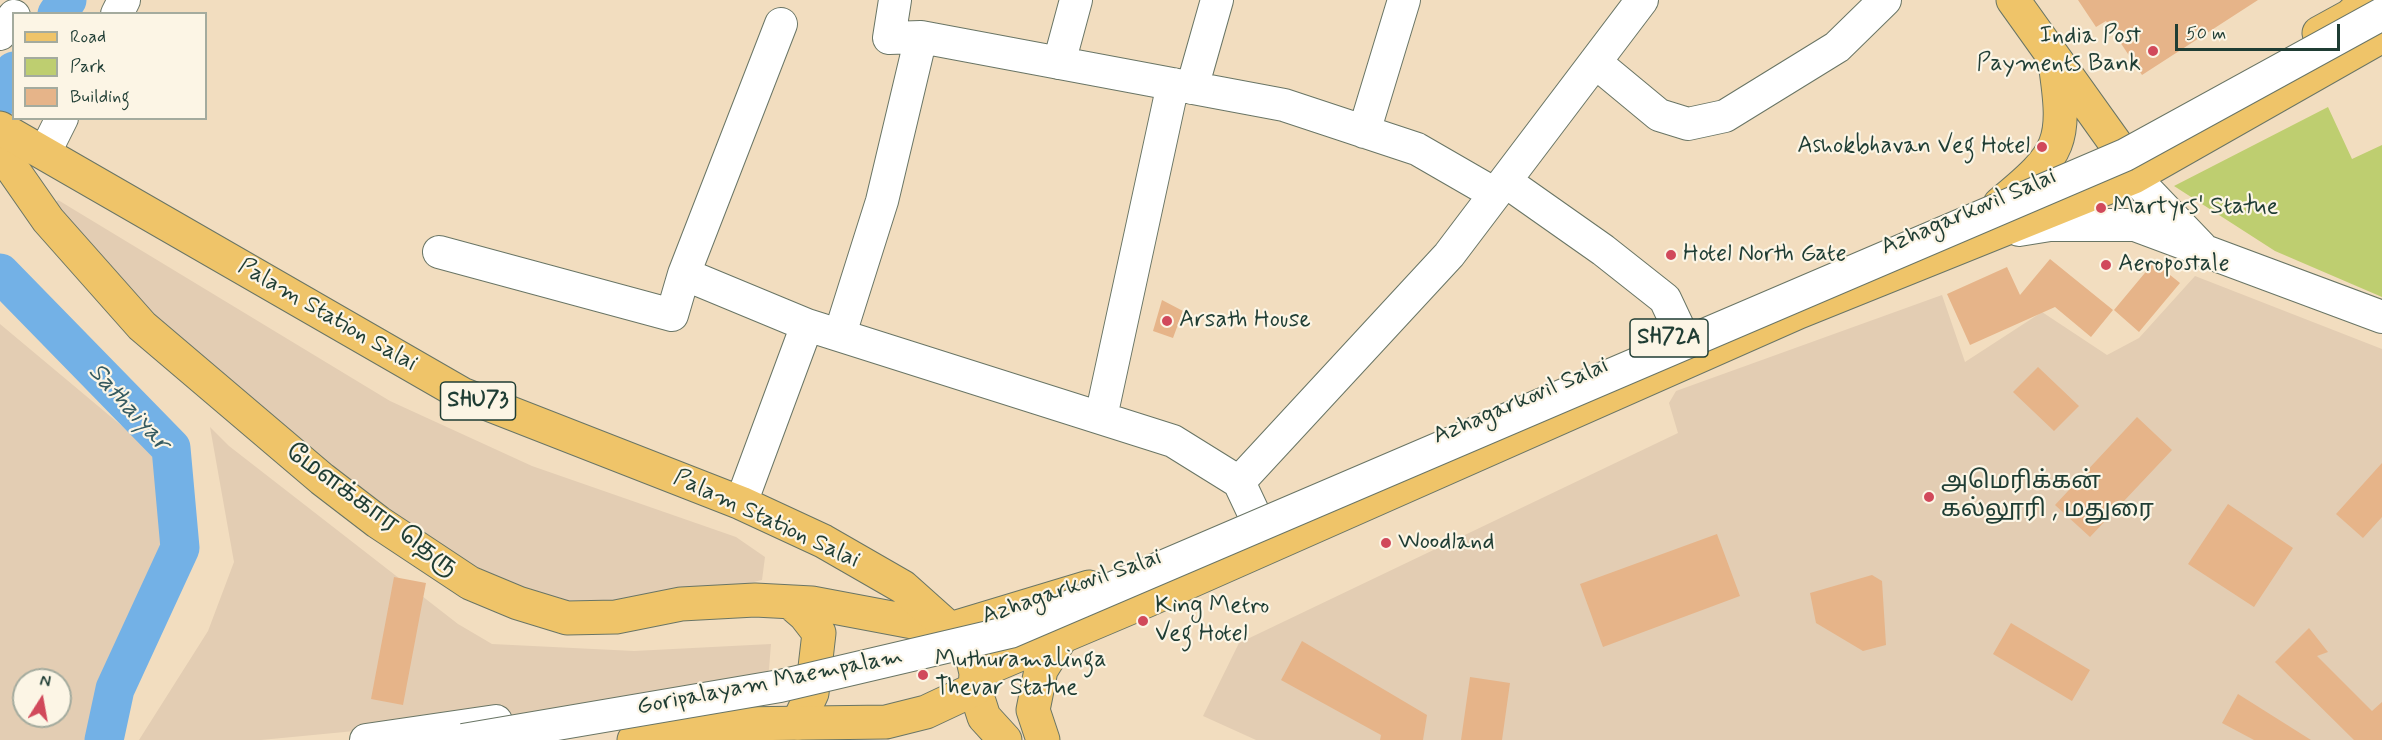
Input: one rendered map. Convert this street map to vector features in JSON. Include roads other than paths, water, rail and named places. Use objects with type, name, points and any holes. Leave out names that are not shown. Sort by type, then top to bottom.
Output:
[{"type":"main road","points":[[2013,0],[2118,147]]},
{"type":"main road","name":"Azhagarkovil Salai","points":[[950,629],[1133,573],[1255,516],[1788,287],[2000,204],[2118,147],[2350,16],[2367,0]]},
{"type":"main road","name":"Azhagarkovil Salai","points":[[634,740],[735,724],[795,732],[886,722],[926,712],[976,681],[1062,636],[1798,312],[2134,177],[2382,36]]},
{"type":"main road","points":[[2000,204],[2036,174],[2051,157],[2060,132],[2062,108],[2054,58]]},
{"type":"main road","name":"Palam Station Salai","points":[[15,148],[87,180],[462,394],[741,503],[823,541],[903,587],[950,629]]},
{"type":"main road","name":"மேளக்கார தெரு","points":[[15,148],[48,220],[142,326],[322,479],[378,522],[470,583],[518,603],[567,618],[616,617],[681,604],[755,600],[812,603],[950,629]]},
{"type":"main road","points":[[790,602],[805,615],[819,633],[812,693],[795,732]]},
{"type":"main road","name":"SHU73","points":[[950,629],[971,651],[976,681]]},
{"type":"main road","points":[[1043,740],[1033,710],[1041,670],[1062,636]]},
{"type":"main road","points":[[976,681],[984,717],[1005,740]]},
{"type":"street","points":[[16,12],[26,0]]},
{"type":"street","points":[[895,0],[889,38],[921,37],[1284,105],[1417,149],[1501,188],[1603,250],[1665,299],[1680,333]]},
{"type":"street","points":[[1059,63],[1076,0]]},
{"type":"street","points":[[1101,417],[1183,86],[1217,0]]},
{"type":"street","points":[[1364,132],[1404,0]]},
{"type":"street","points":[[1239,482],[1449,255],[1642,0]]},
{"type":"street","points":[[1595,62],[1659,116],[1688,124],[1725,116],[1837,47],[1885,0]]},
{"type":"street","name":"Goripalayam Maempalam","points":[[463,740],[780,686],[1010,632],[2125,155],[2382,14]]},
{"type":"street","points":[[0,34],[12,18]]},
{"type":"street","points":[[439,252],[672,315],[684,274],[782,24]]},
{"type":"street","points":[[840,334],[882,201],[921,37]]},
{"type":"street","points":[[15,148],[59,120]]},
{"type":"street","points":[[2134,177],[2206,252]]},
{"type":"street","points":[[1988,235],[2050,225],[2135,225],[2382,317]]},
{"type":"street","points":[[684,274],[807,325],[1173,441],[1239,482],[1255,516]]},
{"type":"street","points":[[741,503],[807,325]]},
{"type":"street","points":[[366,740],[650,699],[707,698],[747,705],[795,732]]},
{"type":"waterway","name":"Sathaiyar","points":[[58,12],[67,0]]},
{"type":"waterway","name":"Sathaiyar","points":[[0,98],[12,75]]},
{"type":"waterway","name":"Sathaiyar","points":[[0,273],[171,448],[180,548],[115,689],[104,740]]},
{"type":"place","name":"India Post Payments Bank","points":[[2153,51]]},
{"type":"place","name":"Ashokbhavan Veg Hotel","points":[[2042,147]]},
{"type":"place","name":"Martyrs' Statue","points":[[2101,208]]},
{"type":"place","name":"Hotel North Gate","points":[[1671,255]]},
{"type":"place","name":"Aeropostale","points":[[2106,265]]},
{"type":"place","name":"Arsath House","points":[[1167,321]]},
{"type":"place","name":"அமெரிக்கன் கல்லூரி , மதுரை","points":[[1929,497]]},
{"type":"place","name":"Woodland","points":[[1386,543]]},
{"type":"place","name":"King Metro Veg Hotel","points":[[1143,621]]},
{"type":"place","name":"Muthuramalinga Thevar Statue","points":[[923,675]]}]
